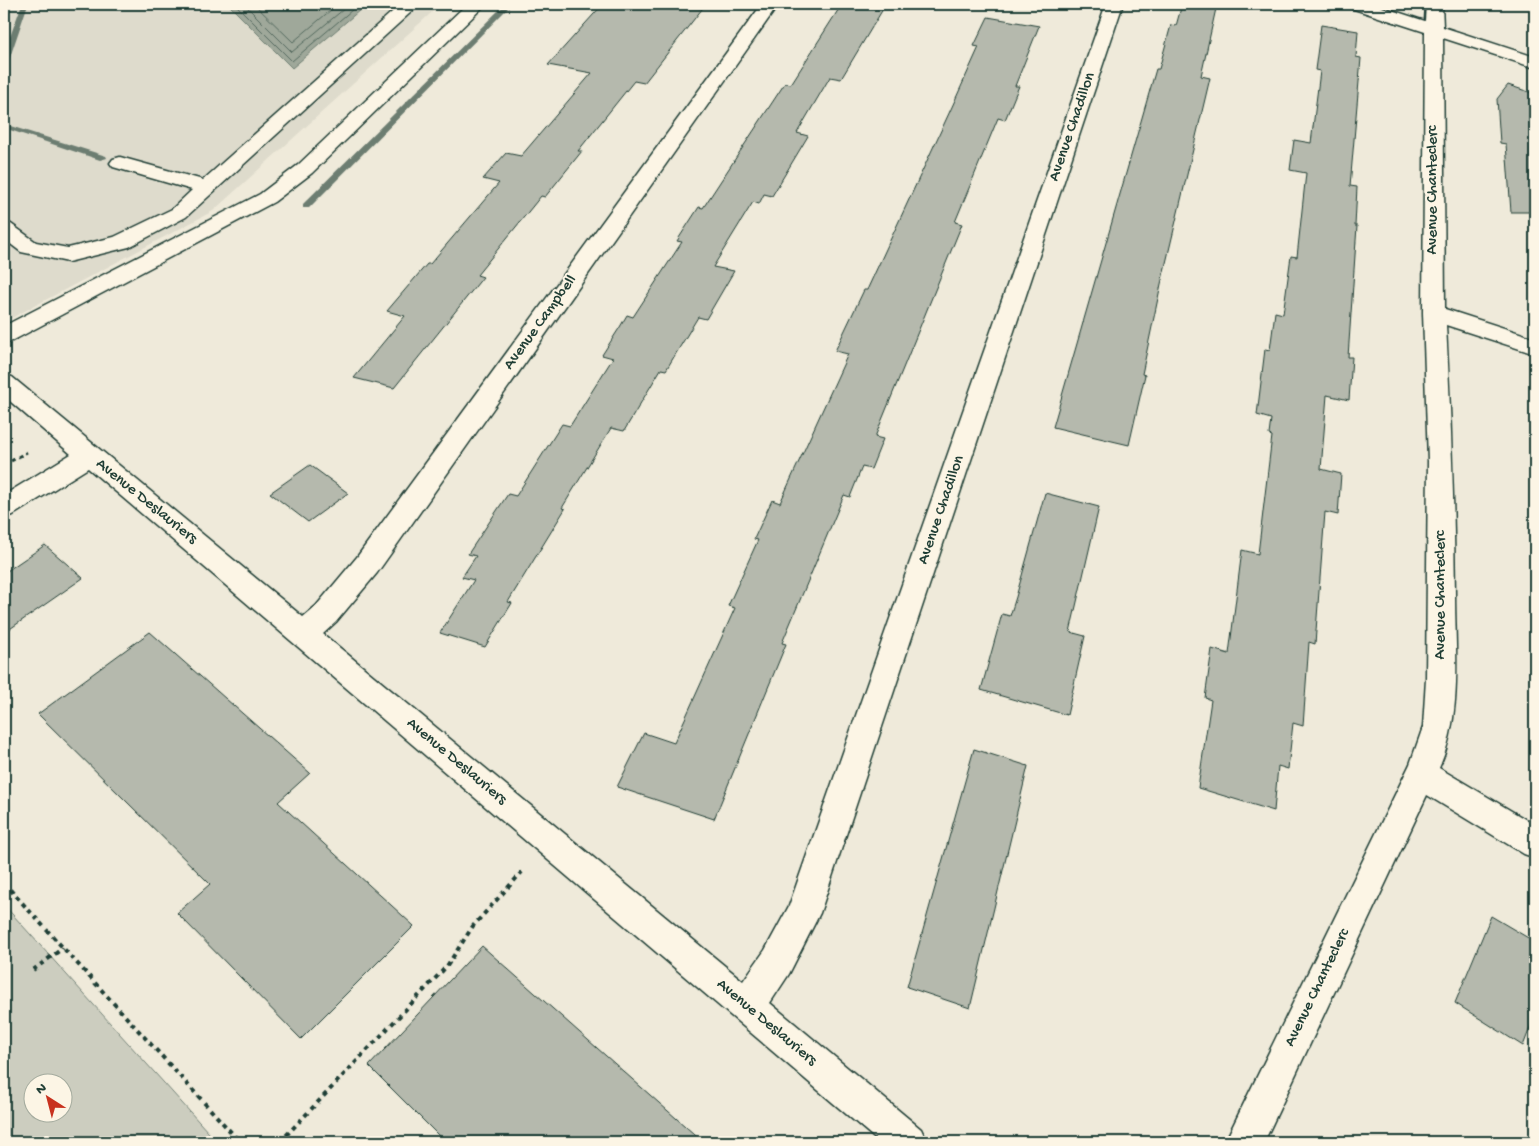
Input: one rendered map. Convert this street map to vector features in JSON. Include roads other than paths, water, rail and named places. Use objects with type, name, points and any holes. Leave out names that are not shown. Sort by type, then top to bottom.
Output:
[{"type":"street","points":[[4,229],[29,247],[68,255],[121,242],[179,213],[411,4]]},
{"type":"street","points":[[4,336],[267,198],[305,169],[478,4]]},
{"type":"street","name":"Avenue Campbell","points":[[303,634],[326,614],[367,565],[770,4]]},
{"type":"street","name":"Avenue Chadillon","points":[[746,1006],[773,969],[803,913],[1116,4]]},
{"type":"street","points":[[1357,4],[1535,63]]},
{"type":"street","name":"Avenue Chanteclerc","points":[[1244,1142],[1421,774],[1432,750],[1438,727],[1441,679],[1441,461],[1434,313],[1432,28],[1434,4]]},
{"type":"street","points":[[120,163],[207,188]]},
{"type":"street","points":[[1434,313],[1535,346]]},
{"type":"street","name":"Avenue Deslauriers","points":[[4,383],[908,1142]]},
{"type":"street","points":[[4,508],[89,455]]},
{"type":"street","points":[[1421,774],[1535,843]]},
{"type":"water","points":[[228,4],[367,4],[292,68]]},
{"type":"waterway","points":[[4,63],[25,4]]},
{"type":"waterway","points":[[306,206],[509,4]]},
{"type":"waterway","points":[[4,126],[103,158]]}]
